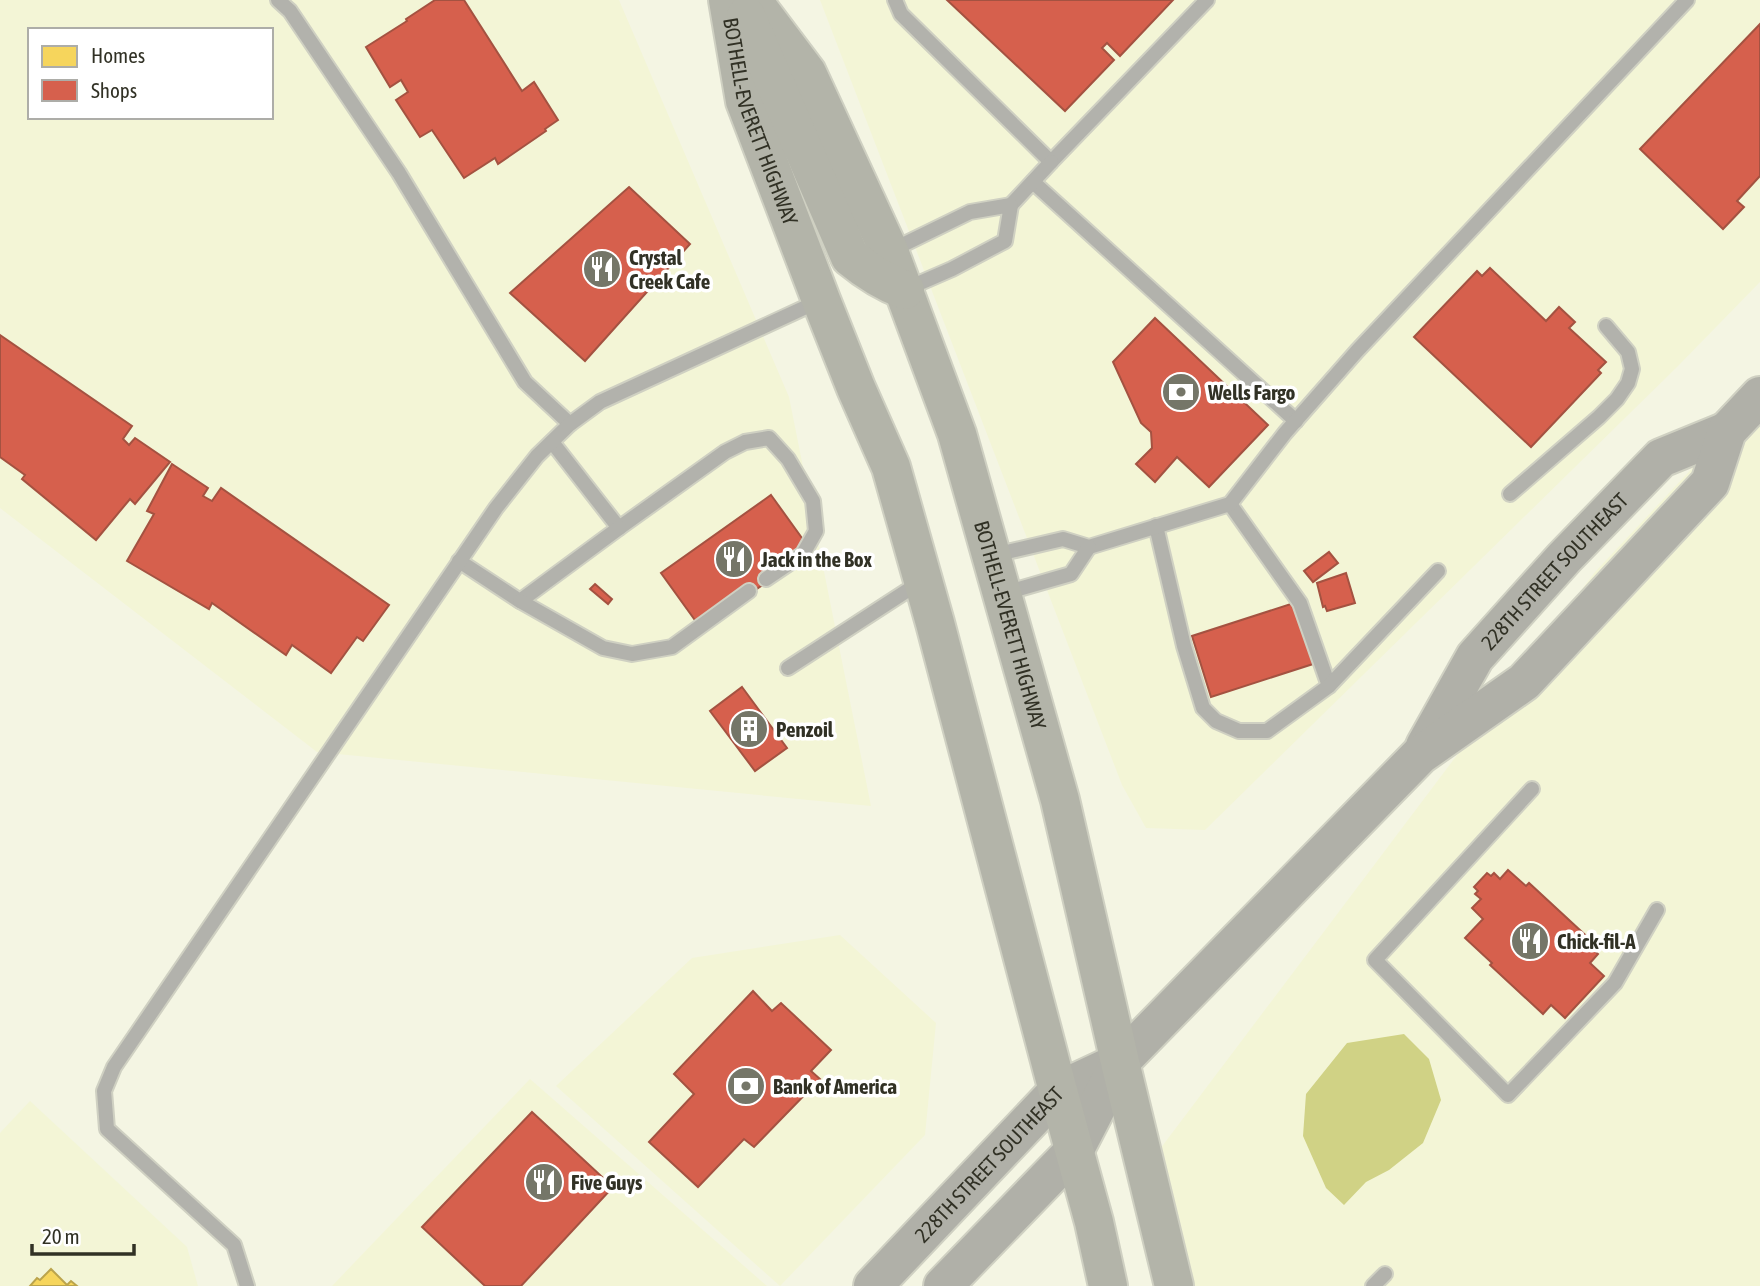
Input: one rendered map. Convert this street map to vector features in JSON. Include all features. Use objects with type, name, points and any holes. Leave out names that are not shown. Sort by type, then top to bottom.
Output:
[{"type":"main road","name":"BOTHELL-EVERETT HIGHWAY","points":[[729,0],[745,101],[856,388],[891,467],[1094,1222],[1108,1286]]},
{"type":"main road","points":[[739,0],[849,257],[868,272],[905,290]]},
{"type":"main road","name":"BOTHELL-EVERETT HIGHWAY","points":[[752,0],[807,73],[890,251],[957,434],[1060,800],[1174,1286]]},
{"type":"main road","name":"228TH STREET SOUTHEAST","points":[[1420,755],[1475,657],[1570,552],[1661,458],[1727,431],[1760,396]]},
{"type":"main road","name":"228TH STREET SOUTHEAST","points":[[943,1286],[1074,1151],[1120,1062],[1420,755],[1524,682],[1710,483],[1727,431]]},
{"type":"main road","name":"228TH STREET SOUTHEAST","points":[[873,1286],[1058,1091],[1120,1062]]},
{"type":"lane","points":[[278,0],[290,11],[399,173],[524,382],[570,425]]},
{"type":"lane","points":[[895,0],[901,13],[1051,162]]},
{"type":"lane","points":[[905,290],[1005,241],[1011,205],[1207,0]]},
{"type":"lane","points":[[992,556],[1063,539],[1088,547],[1230,504],[1296,421],[1373,335],[1687,0]]},
{"type":"lane","points":[[1033,182],[1296,421]]},
{"type":"lane","points":[[890,251],[970,212],[1011,205]]},
{"type":"lane","points":[[247,1286],[234,1245],[107,1129],[104,1091],[114,1067],[459,561],[537,456],[600,402],[821,300]]},
{"type":"lane","points":[[1510,494],[1599,417],[1628,383],[1632,369],[1628,352],[1606,326]]},
{"type":"lane","points":[[520,601],[725,452],[745,442],[769,438],[788,459],[813,500],[816,531],[803,554],[765,579]]},
{"type":"lane","points":[[552,442],[619,528]]},
{"type":"lane","points":[[1230,504],[1300,603],[1329,686]]},
{"type":"lane","points":[[1156,526],[1184,646],[1203,708],[1216,721],[1239,731],[1267,731],[1329,686],[1438,571]]},
{"type":"lane","points":[[1003,594],[1070,574],[1088,547]]},
{"type":"lane","points":[[459,561],[520,601],[603,648],[632,654],[672,646],[749,591]]},
{"type":"lane","points":[[788,668],[923,580]]},
{"type":"lane","points":[[1532,789],[1375,960],[1508,1096],[1615,983],[1657,910]]},
{"type":"lane","points":[[1373,1286],[1385,1274]]},
{"type":"shaded area","points":[[0,0],[619,0],[789,397],[871,806],[317,752],[0,508]]},
{"type":"shaded area","points":[[820,0],[1760,0],[1760,282],[1677,367],[1205,830],[1146,828],[1122,785]]},
{"type":"shaded area","points":[[1760,396],[1760,1286],[1180,1286],[1151,1161],[1595,572]]},
{"type":"shaded area","points":[[840,935],[936,1023],[925,1135],[780,1286],[556,1086],[692,958]]},
{"type":"shaded area","points":[[1404,1034],[1429,1059],[1441,1100],[1423,1143],[1389,1170],[1366,1182],[1344,1205],[1326,1188],[1303,1136],[1306,1094],[1347,1043]]},
{"type":"shaded area","points":[[530,1079],[767,1286],[332,1286]]},
{"type":"shaded area","points":[[30,1101],[187,1247],[198,1286],[0,1286],[0,1133]]},
{"type":"building: Homes","points":[[51,1269],[67,1285],[71,1281],[77,1286],[30,1286]]},
{"type":"building: Shops","points":[[435,0],[464,0],[522,91],[534,82],[558,120],[498,164],[495,158],[464,178],[432,130],[420,137],[396,100],[408,92],[401,80],[390,87],[366,47]]},
{"type":"building: Shops","points":[[947,0],[1173,0],[1120,56],[1107,43],[1102,48],[1114,60],[1065,111]]},
{"type":"building: Shops","points":[[1760,24],[1760,176],[1737,201],[1744,207],[1723,229],[1640,149]]},
{"type":"building: Shops","name":"Crystal Creek Cafe","points":[[629,187],[690,244],[585,361],[510,293]]},
{"type":"building: Shops","points":[[1490,268],[1546,321],[1559,307],[1575,322],[1569,328],[1606,362],[1598,370],[1601,373],[1531,447],[1414,337],[1477,271],[1482,276]]},
{"type":"building: Shops","name":"Wells Fargo","points":[[1155,318],[1268,425],[1209,487],[1177,457],[1155,482],[1136,464],[1152,448],[1151,432],[1141,423],[1113,362]]},
{"type":"building: Shops","points":[[0,335],[132,426],[123,439],[129,445],[135,438],[170,462],[135,504],[130,499],[96,540],[22,479],[25,475],[0,457]]},
{"type":"building: Shops","points":[[172,464],[208,488],[203,496],[212,501],[221,488],[389,605],[363,641],[357,637],[331,673],[292,645],[286,655],[212,603],[209,609],[127,561],[154,514],[147,511]]},
{"type":"building: Shops","name":"Jack in the Box","points":[[771,495],[807,545],[767,582],[697,623],[661,573]]},
{"type":"building: Shops","points":[[1329,552],[1338,563],[1313,582],[1304,571]]},
{"type":"building: Shops","points":[[1346,573],[1355,603],[1327,611],[1325,606],[1323,607],[1317,583]]},
{"type":"building: Shops","points":[[595,584],[612,599],[608,604],[590,589]]},
{"type":"building: Shops","points":[[1294,603],[1313,664],[1211,697],[1192,636]]},
{"type":"building: Shops","name":"Penzoil","points":[[742,687],[787,748],[755,771],[710,711]]},
{"type":"building: Shops","name":"Chick-fil-A","points":[[1508,870],[1526,886],[1529,883],[1595,944],[1598,954],[1590,963],[1604,976],[1565,1018],[1551,1005],[1543,1014],[1465,938],[1483,919],[1472,908],[1481,899],[1475,894],[1478,891],[1474,887],[1487,873],[1491,876],[1494,873],[1500,879]]},
{"type":"building: Shops","points":[[753,991],[772,1011],[781,1003],[831,1050],[811,1071],[820,1079],[754,1147],[744,1139],[698,1187],[649,1142],[694,1094],[674,1074]]},
{"type":"building: Shops","points":[[532,1112],[613,1187],[521,1286],[485,1286],[422,1227]]},
{"type":"place","name":"Crystal Creek Cafe","points":[[602,269]]},
{"type":"place","name":"Wells Fargo","points":[[1181,392]]},
{"type":"place","name":"Jack in the Box","points":[[734,559]]},
{"type":"place","name":"Penzoil","points":[[749,729]]},
{"type":"place","name":"Chick-fil-A","points":[[1530,941]]},
{"type":"place","name":"Bank of America","points":[[746,1086]]},
{"type":"place","name":"Five Guys","points":[[544,1182]]}]
